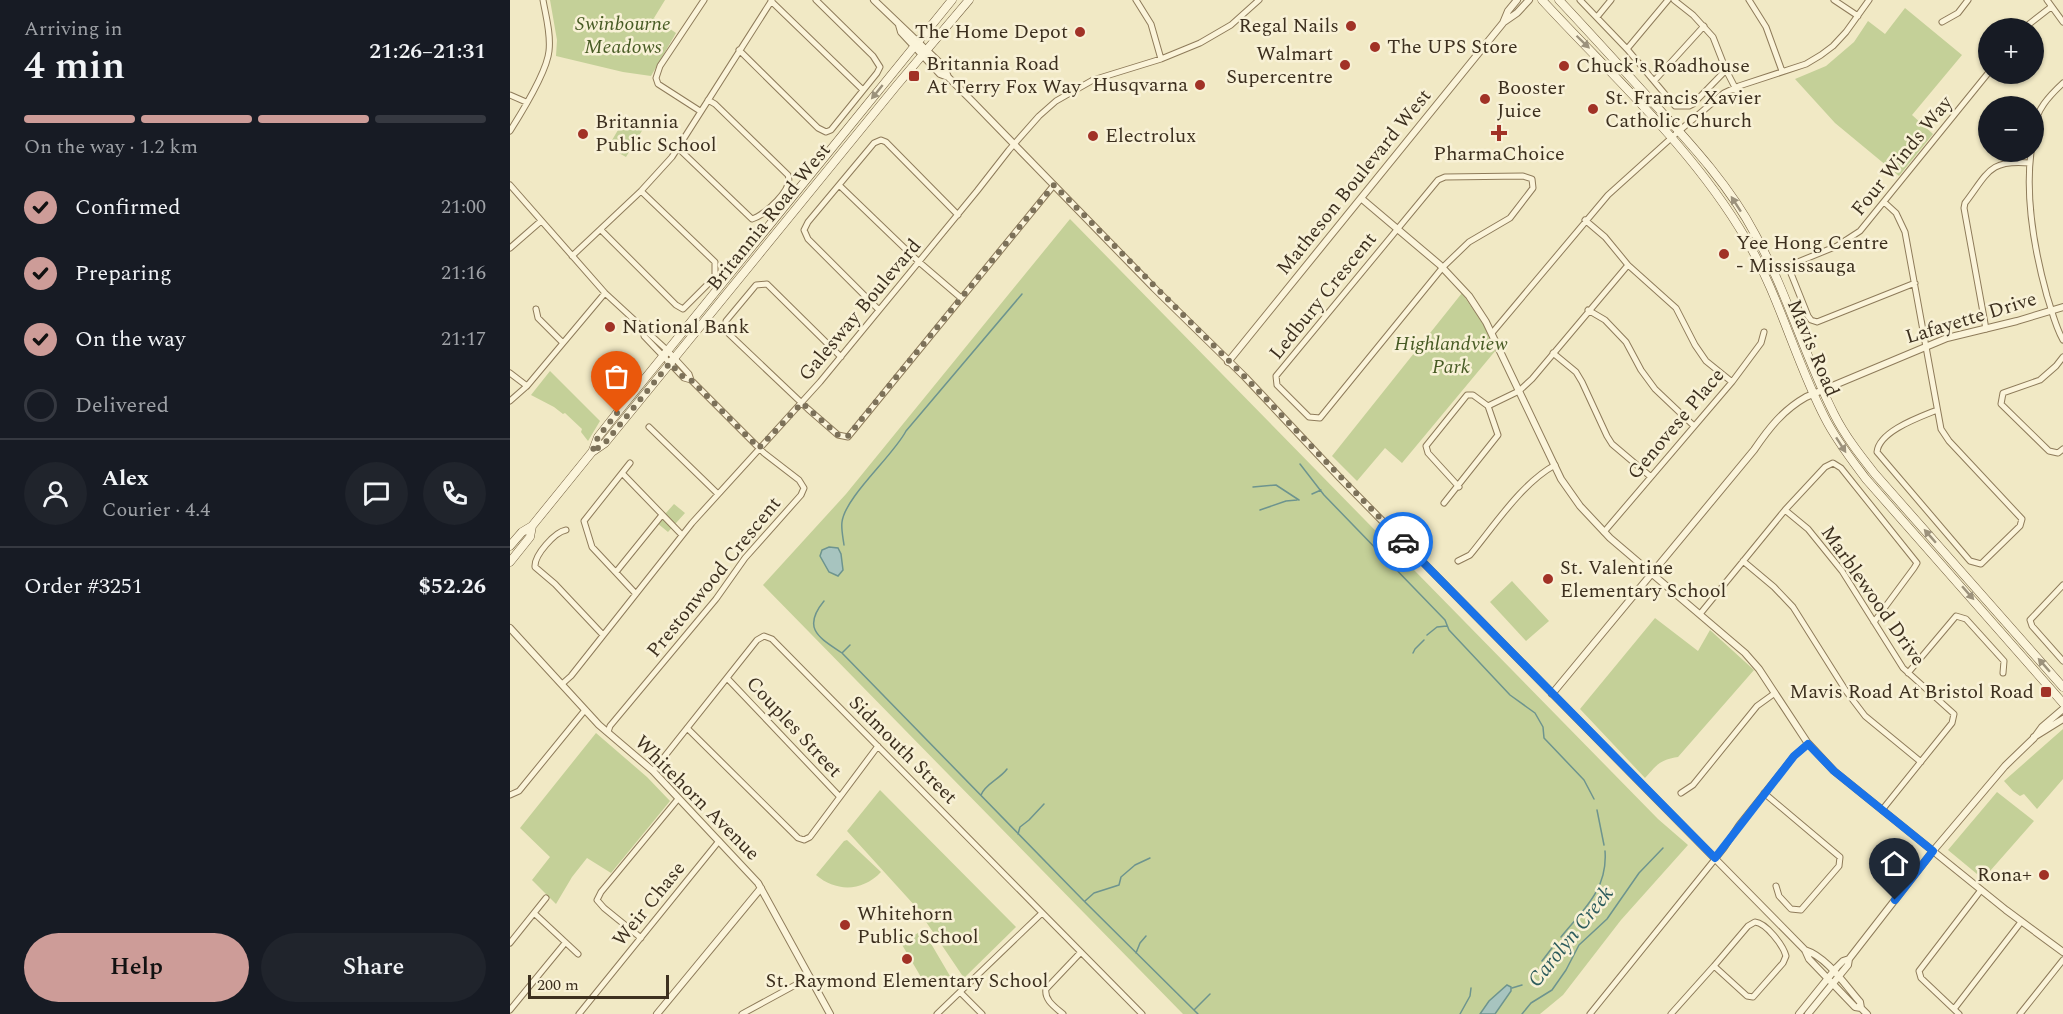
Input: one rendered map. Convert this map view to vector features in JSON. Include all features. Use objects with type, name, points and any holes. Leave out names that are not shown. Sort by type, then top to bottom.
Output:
[{"type":"main road","name":"Britannia Road West","points":[[510,546],[522,532],[532,526],[592,452],[605,443],[669,357],[952,0]]},
{"type":"main road","name":"Britannia Road West","points":[[669,357],[969,0]]},
{"type":"main road","name":"Mavis Road","points":[[1542,0],[1595,54],[1671,138],[1719,196],[1764,273],[1813,394],[1825,420],[1843,449],[2063,703]]},
{"type":"main road","name":"Mavis Road","points":[[1559,0],[1679,131],[1727,189],[1754,232],[1774,272],[1823,390],[1852,444],[1875,474],[2063,687]]},
{"type":"main road","name":"Britannia Road West","points":[[510,562],[530,537],[532,526]]},
{"type":"street","points":[[510,131],[543,72],[549,53],[543,0]]},
{"type":"street","points":[[700,111],[658,84],[656,78],[660,66],[704,0]]},
{"type":"street","points":[[739,50],[818,128],[826,132],[836,124],[877,73],[880,65],[816,0]]},
{"type":"street","points":[[874,0],[898,25],[901,32],[944,67],[948,77],[1805,950],[1809,959],[1833,984],[1856,1007],[1861,1008],[1867,1014]]},
{"type":"street","points":[[1136,0],[1151,24],[1161,59]]},
{"type":"street","name":"Galesway Boulevard","points":[[562,684],[682,535],[802,403],[1014,144],[1052,105],[1079,88],[1112,74],[1161,59],[1211,38],[1259,0]]},
{"type":"street","name":"Matheson Boulevard West","points":[[1228,362],[1503,23],[1508,11],[1517,0]]},
{"type":"street","name":"Matheson Boulevard West","points":[[1503,23],[1517,14],[1529,0]]},
{"type":"street","points":[[1580,0],[1627,49],[1675,106],[1689,106],[1713,86],[1726,70]]},
{"type":"street","points":[[1597,17],[1611,0]]},
{"type":"street","points":[[1627,49],[1668,0]]},
{"type":"street","points":[[1674,0],[1713,37],[1742,101]]},
{"type":"street","points":[[1749,0],[1766,27],[1782,71]]},
{"type":"street","points":[[1834,0],[1858,16]]},
{"type":"street","points":[[1492,333],[1585,220],[1608,195],[1671,138],[1724,93],[1806,64],[1821,55],[1833,46],[1869,0]]},
{"type":"street","points":[[1942,22],[1958,13],[1968,0]]},
{"type":"street","points":[[2047,0],[2063,22]]},
{"type":"street","points":[[572,256],[641,191],[678,148],[771,1],[863,90]]},
{"type":"street","points":[[2038,18],[2051,8]]},
{"type":"street","points":[[1654,81],[1704,26]]},
{"type":"street","points":[[2044,104],[2063,83]]},
{"type":"street","name":"Four Winds Way","points":[[1915,284],[1817,322],[1808,316],[1788,266],[1853,237],[1979,84]]},
{"type":"street","points":[[510,95],[526,102]]},
{"type":"street","points":[[678,148],[752,219],[767,210],[788,187],[790,180],[788,175],[715,104],[708,100]]},
{"type":"street","points":[[879,309],[805,234],[804,230],[808,222],[839,184],[874,143],[882,140],[958,215]]},
{"type":"street","points":[[1986,329],[1964,208],[1965,203],[1997,165],[2011,161],[2030,163],[2030,219],[2051,310],[2063,340]]},
{"type":"street","points":[[1398,229],[1441,178],[1531,177],[1533,188],[1510,218],[1469,242],[1443,267]]},
{"type":"street","points":[[839,184],[919,262],[961,298]]},
{"type":"street","name":"Prestonwood Crescent","points":[[510,185],[607,295],[618,303],[643,330],[644,336],[669,357],[684,378],[691,380],[759,448],[784,471],[799,480],[804,488],[801,495],[745,558],[716,599],[610,726],[608,732]]},
{"type":"street","points":[[841,357],[767,284],[756,285],[725,325],[729,334],[802,403],[838,435],[848,436],[1054,185]]},
{"type":"street","points":[[601,230],[676,305],[683,309],[715,276],[715,262],[641,191]]},
{"type":"street","points":[[1362,199],[1443,267],[1469,296],[1492,333],[1561,478],[1580,506],[1604,532],[1743,650],[1808,744],[1834,771],[2021,922],[2063,952]]},
{"type":"street","points":[[1884,202],[1896,213],[1903,226],[1915,284],[1937,410],[1939,423],[1946,438],[2022,519],[2020,526],[1981,564],[1970,561],[1877,452],[1879,445],[1898,428],[1937,410]]},
{"type":"street","points":[[1585,220],[1605,237],[1628,265],[1676,308],[1695,345],[1706,360],[1731,382]]},
{"type":"street","points":[[510,248],[541,221]]},
{"type":"street","name":"Ledbury Crescent","points":[[1398,229],[1276,376],[1277,385],[1309,417],[1320,418],[1443,267]]},
{"type":"street","points":[[1488,406],[1519,391],[1532,379],[1628,265]]},
{"type":"street","points":[[510,401],[527,386],[562,342],[607,295]]},
{"type":"street","name":"Lafayette Drive","points":[[1552,694],[1782,413],[1813,394],[1947,338],[2063,307]]},
{"type":"street","points":[[536,309],[538,318],[562,342]]},
{"type":"street","points":[[1588,310],[1605,320],[1626,342],[1641,370],[1655,389],[1694,426]]},
{"type":"street","name":"Genovese Place","points":[[1604,532],[1731,382],[1761,343],[1764,332]]},
{"type":"street","points":[[1553,353],[1576,372],[1612,444],[1652,477]]},
{"type":"street","points":[[2063,357],[2040,380],[2003,393],[2001,404],[2049,451],[2058,453],[2063,449]]},
{"type":"street","points":[[510,373],[527,386]]},
{"type":"street","points":[[1444,503],[1459,486],[1498,435],[1488,406],[1473,395],[1467,395],[1426,446],[1428,453],[1459,486]]},
{"type":"street","points":[[649,427],[718,494]]},
{"type":"street","points":[[630,463],[584,521],[592,547],[636,594]]},
{"type":"street","points":[[1700,614],[1785,510],[1828,464],[1836,463],[1916,560],[1917,565],[1874,622]]},
{"type":"street","points":[[1458,561],[1470,555],[1523,491],[1543,471],[1555,465]]},
{"type":"street","points":[[622,473],[682,535]]},
{"type":"street","name":"Marblewood Drive","points":[[1785,510],[1808,529],[1834,561],[1896,659],[1908,673],[1954,714],[1953,722],[1882,810]]},
{"type":"street","points":[[616,572],[662,515]]},
{"type":"street","points":[[566,530],[557,533],[535,560],[535,567],[555,584],[603,635]]},
{"type":"street","points":[[1743,561],[1774,587],[1793,607],[1846,691],[1865,716],[1921,762]]},
{"type":"street","points":[[2063,585],[2030,620],[2031,626],[2063,661]]},
{"type":"street","points":[[1908,673],[1956,616],[1966,619],[2004,662],[2003,673]]},
{"type":"street","name":"Whitehorn Avenue","points":[[510,628],[585,710],[653,771],[761,888],[830,1014]]},
{"type":"street","name":"Sidmouth Street","points":[[653,771],[757,640],[764,636],[772,639],[1142,1014]]},
{"type":"street","name":"Couples Street","points":[[727,678],[840,797]]},
{"type":"street","points":[[1681,793],[1693,785],[1757,706],[1774,693]]},
{"type":"street","points":[[1808,1014],[1848,965],[1849,959],[1933,851],[2005,766],[2042,727],[2063,709]]},
{"type":"street","points":[[510,795],[519,791],[585,710]]},
{"type":"street","points":[[2034,738],[2063,719]]},
{"type":"street","points":[[687,728],[798,838],[804,840],[810,837],[878,746]]},
{"type":"street","points":[[1590,1014],[1764,793],[1794,756],[1808,744]]},
{"type":"street","points":[[1764,793],[1840,856],[1839,866],[1801,910],[1791,909],[1780,898],[1776,886]]},
{"type":"street","points":[[641,938],[597,900],[678,799]]},
{"type":"street","name":"Weir Chase","points":[[579,1014],[719,841]]},
{"type":"street","points":[[657,1014],[761,888]]},
{"type":"street","points":[[1981,890],[1919,971],[1921,978],[1957,1012],[2021,922]]},
{"type":"street","points":[[510,943],[546,898]]},
{"type":"street","points":[[534,913],[578,954]]},
{"type":"street","points":[[937,1014],[1042,913]]},
{"type":"street","points":[[1671,1014],[1748,926],[1755,922],[1762,923],[1786,954],[1783,963],[1753,997],[1747,996],[1714,966]]},
{"type":"street","points":[[510,1010],[565,943]]},
{"type":"street","points":[[1805,950],[1814,953],[1833,972],[1860,1002],[1861,1008]]},
{"type":"street","points":[[1063,1014],[1048,1000],[1046,989],[1081,952]]},
{"type":"street","points":[[1799,1014],[1843,961],[1849,959]]},
{"type":"street","points":[[2020,1014],[2063,960]]},
{"type":"street","points":[[742,1014],[810,976]]},
{"type":"street","points":[[960,992],[982,1014]]},
{"type":"green space","name":"Swinbourne Meadows","points":[[550,0],[665,0],[654,18],[676,33],[651,76],[623,72],[556,56],[557,40]]},
{"type":"green space","points":[[1905,8],[1962,55],[1912,115],[1933,134],[1899,176],[1835,123],[1795,79],[1826,66],[1854,42],[1868,21],[1885,34]]},
{"type":"green space","points":[[625,118],[643,129],[626,157],[608,147]]},
{"type":"green space","points":[[1070,219],[1658,819],[1688,845],[1621,920],[1563,995],[1540,1014],[1183,1014],[763,585],[846,494]]},
{"type":"green space","name":"Highlandview Park","points":[[1462,293],[1483,324],[1496,350],[1402,463],[1385,448],[1357,481],[1332,456]]},
{"type":"green space","points":[[550,371],[600,421],[588,441],[581,432],[582,429],[565,413],[563,414],[531,395]]},
{"type":"green space","points":[[674,504],[685,513],[668,532],[657,523]]},
{"type":"green space","points":[[1512,581],[1549,621],[1526,641],[1490,602]]},
{"type":"green space","points":[[1655,618],[1698,651],[1710,630],[1754,670],[1678,757],[1659,764],[1645,778],[1580,709]]},
{"type":"green space","points":[[2063,729],[2063,779],[2037,809],[2024,794],[2020,796],[2004,781]]},
{"type":"green space","points":[[596,733],[647,777],[670,801],[611,873],[587,858],[572,877],[556,904],[532,880],[550,857],[520,828]]},
{"type":"green space","points":[[880,790],[1016,927],[964,978],[916,907],[847,831]]},
{"type":"green space","points":[[1997,792],[2034,821],[1983,879],[1948,850]]},
{"type":"green space","points":[[847,840],[881,872],[866,883],[840,887],[816,875]]},
{"type":"green space","points":[[923,930],[950,976],[928,989],[901,943]]},
{"type":"water","points":[[829,547],[838,548],[841,554],[843,570],[838,576],[829,572],[820,556],[822,550]]},
{"type":"water","points":[[1507,985],[1511,987],[1511,991],[1495,1014],[1480,1014],[1489,1001]]},
{"type":"waterway","points":[[844,545],[842,522],[851,501],[906,431],[1022,294]]},
{"type":"waterway","name":"Carolyn Creek","points":[[1300,464],[1324,495],[1445,620],[1449,630],[1510,695],[1535,713],[1543,727],[1544,738],[1584,780],[1594,799]]},
{"type":"waterway","points":[[1253,487],[1276,485],[1299,500]]},
{"type":"waterway","points":[[1312,494],[1321,490]]},
{"type":"waterway","points":[[1260,510],[1286,501],[1297,500]]},
{"type":"waterway","points":[[824,601],[814,619],[816,632],[842,653],[1083,900],[1198,1014]]},
{"type":"waterway","points":[[1427,635],[1437,627],[1447,626]]},
{"type":"waterway","points":[[1413,653],[1424,640]]},
{"type":"waterway","points":[[842,653],[850,645]]},
{"type":"waterway","points":[[981,795],[1007,769]]},
{"type":"waterway","points":[[1018,834],[1020,827],[1044,804]]},
{"type":"waterway","name":"Carolyn Creek","points":[[1597,810],[1604,845]]},
{"type":"waterway","name":"Carolyn Creek","points":[[1522,1014],[1531,1003],[1552,990],[1579,945],[1607,919],[1639,873],[1663,848]]},
{"type":"waterway","name":"Carolyn Creek","points":[[1561,937],[1598,888],[1605,864],[1605,851]]},
{"type":"waterway","points":[[1085,901],[1094,893],[1119,885],[1121,877],[1135,865],[1150,858]]},
{"type":"waterway","points":[[1136,953],[1146,936]]},
{"type":"waterway","name":"Carolyn Creek","points":[[1542,961],[1555,944]]},
{"type":"waterway","name":"Carolyn Creek","points":[[1512,988],[1522,985]]},
{"type":"waterway","points":[[1460,1014],[1470,996],[1471,988]]},
{"type":"waterway","points":[[1194,1010],[1210,994]]},
{"type":"way so far","points":[[617,413],[598,437],[592,452],[605,443],[670,363],[684,378],[691,380],[759,448],[802,403],[838,435],[848,436],[1054,185],[1245,377],[1403,542]]},
{"type":"place","name":"Regal Nails","points":[[1351,26]]},
{"type":"place","name":"The Home Depot","points":[[1080,32]]},
{"type":"place","name":"The UPS Store","points":[[1375,47]]},
{"type":"place","name":"Walmart Supercentre","points":[[1345,65]]},
{"type":"place","name":"Chuck's Roadhouse","points":[[1564,66]]},
{"type":"place","name":"Britannia Road At Terry Fox Way","points":[[914,76]]},
{"type":"place","name":"Husqvarna","points":[[1200,85]]},
{"type":"place","name":"Booster Juice","points":[[1485,99]]},
{"type":"place","name":"St. Francis Xavier Catholic Church","points":[[1593,109]]},
{"type":"place","name":"PharmaChoice","points":[[1499,133]]},
{"type":"place","name":"Britannia Public School","points":[[583,134]]},
{"type":"place","name":"Electrolux","points":[[1093,136]]},
{"type":"place","name":"Yee Hong Centre - Mississauga","points":[[1724,254]]},
{"type":"place","name":"National Bank","points":[[610,327]]},
{"type":"place","name":"St. Valentine Elementary School","points":[[1548,579]]},
{"type":"place","name":"Mavis Road At Bristol Road","points":[[2046,692]]},
{"type":"place","name":"Rona+","points":[[2044,875]]},
{"type":"place","name":"Whitehorn Public School","points":[[845,925]]},
{"type":"place","name":"St. Raymond Elementary School","points":[[907,959]]},
{"type":"route","points":[[1403,542],[1715,858],[1794,756],[1808,744],[1834,771],[1933,851],[1895,900]]}]
